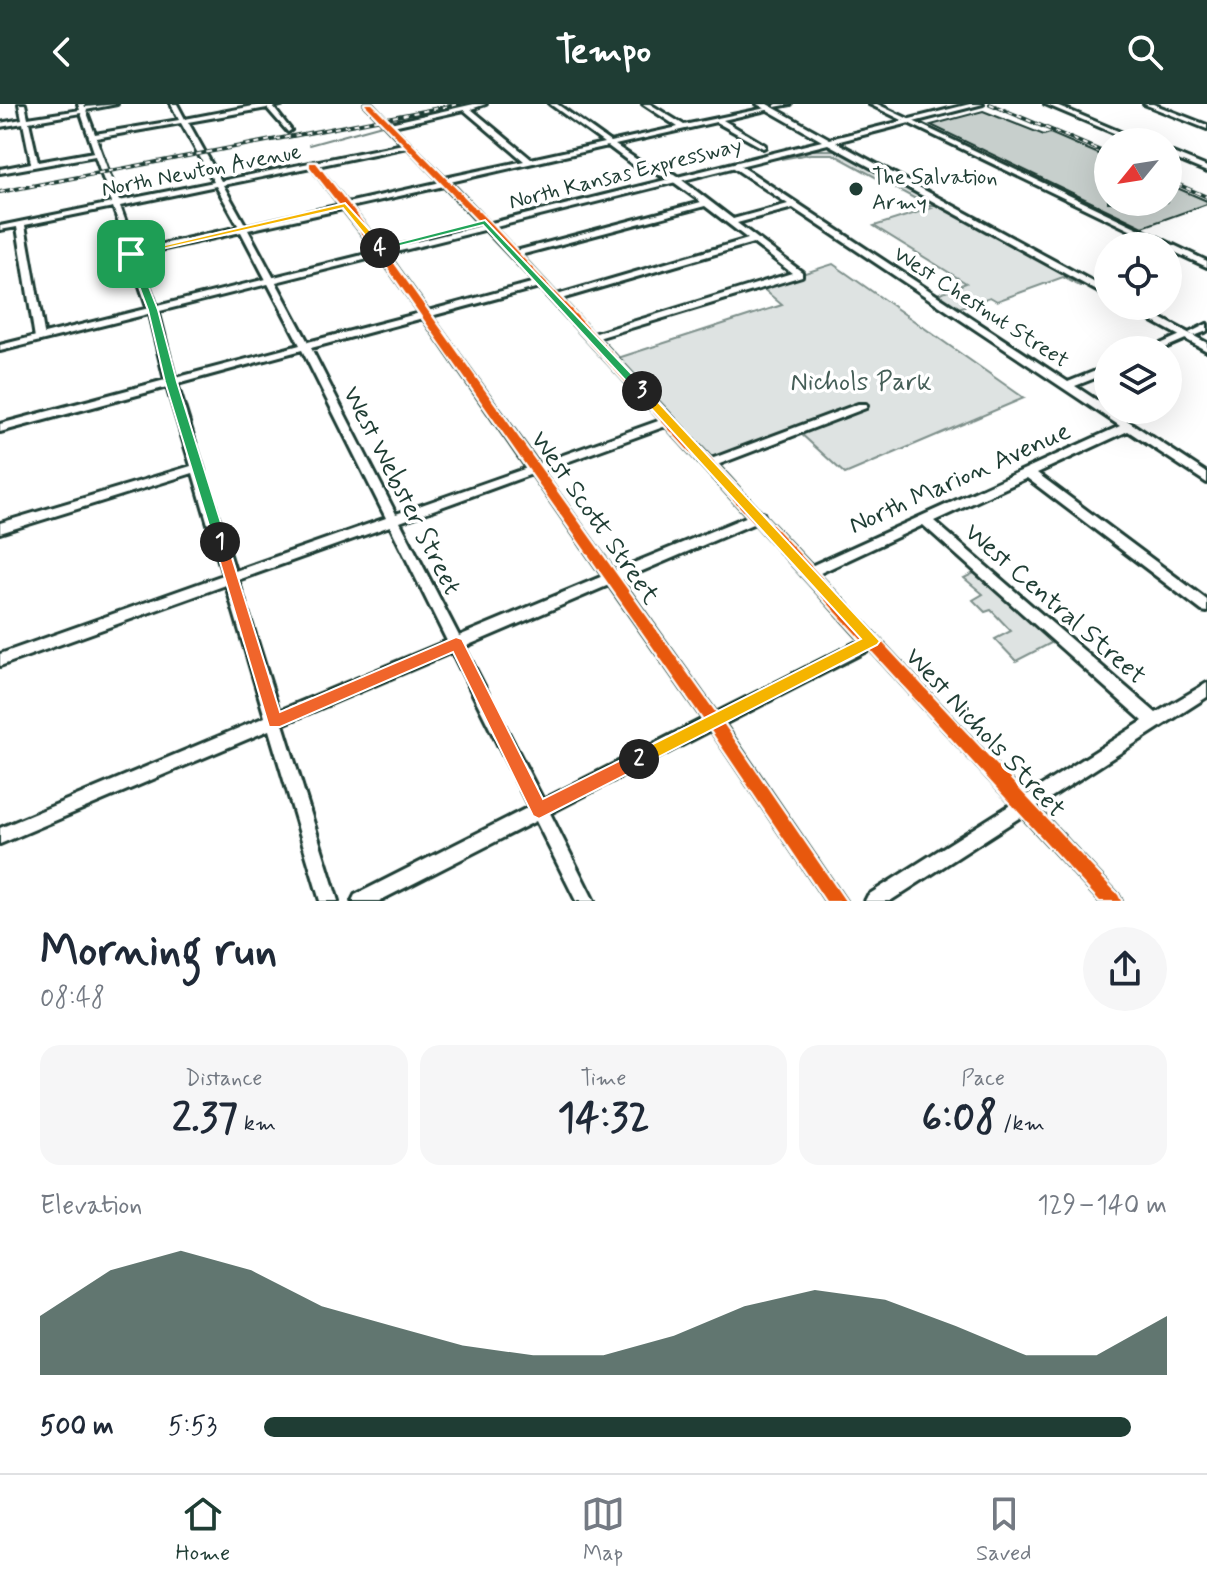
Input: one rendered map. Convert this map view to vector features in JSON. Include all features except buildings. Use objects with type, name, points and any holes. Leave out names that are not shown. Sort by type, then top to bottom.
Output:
[{"type":"main road","name":"North Kansas Expressway","points":[[908,121],[963,104]]},
{"type":"main road","name":"North Kansas Expressway","points":[[0,348],[39,335],[979,104]]},
{"type":"main road","points":[[777,105],[809,136],[805,146],[845,150]]},
{"type":"main road","points":[[777,105],[816,127],[845,150],[1094,286]]},
{"type":"main road","points":[[798,124],[862,152],[1094,278]]},
{"type":"main road","points":[[816,127],[859,133]]},
{"type":"main road","points":[[859,133],[853,141],[862,152]]},
{"type":"main road","name":"North Kansas Expressway","points":[[673,178],[735,166],[805,146]]},
{"type":"main road","points":[[1160,320],[1207,340]]},
{"type":"main road","points":[[1166,320],[1207,348]]},
{"type":"main road","name":"North Kansas Expressway","points":[[0,341],[39,335]]},
{"type":"street","points":[[22,104],[35,165]]},
{"type":"street","points":[[0,125],[114,104]]},
{"type":"street","name":"West Webster Street","points":[[174,104],[271,278],[585,901]]},
{"type":"street","points":[[92,137],[281,104]]},
{"type":"street","name":"West Nichols Street","points":[[368,104],[487,224],[1112,901]]},
{"type":"street","points":[[388,125],[483,104]]},
{"type":"street","points":[[553,104],[642,167],[661,171],[673,178],[799,274],[592,337]]},
{"type":"street","points":[[646,104],[683,127]]},
{"type":"street","points":[[872,104],[1207,264]]},
{"type":"street","points":[[1048,104],[1107,128]]},
{"type":"street","points":[[1147,104],[1207,127]]},
{"type":"street","points":[[268,105],[288,130]]},
{"type":"street","points":[[131,254],[777,105]]},
{"type":"street","points":[[82,108],[152,307],[171,382],[329,901]]},
{"type":"street","points":[[466,108],[530,162]]},
{"type":"street","points":[[718,120],[763,146]]},
{"type":"street","name":"North Newton Avenue","points":[[0,228],[408,145]]},
{"type":"street","points":[[0,171],[98,153]]},
{"type":"street","points":[[1182,159],[1207,170]]},
{"type":"street","name":"West Scott Street","points":[[313,165],[380,251],[713,721],[836,901]]},
{"type":"street","name":"West Chestnut Street","points":[[735,166],[1207,479]]},
{"type":"street","points":[[515,254],[707,203]]},
{"type":"street","points":[[732,222],[794,205]]},
{"type":"street","points":[[21,224],[39,335]]},
{"type":"street","points":[[556,298],[754,240]]},
{"type":"street","points":[[0,428],[542,283]]},
{"type":"street","points":[[1182,337],[1207,327]]},
{"type":"street","points":[[1067,386],[1094,375]]},
{"type":"street","points":[[709,464],[862,406]]},
{"type":"street","points":[[0,660],[670,421]]},
{"type":"street","name":"North Marion Avenue","points":[[810,572],[1128,427]]},
{"type":"street","points":[[0,528],[197,468]]},
{"type":"street","points":[[1028,472],[1207,607]]},
{"type":"street","points":[[0,836],[759,516]]},
{"type":"street","name":"West Central Street","points":[[924,519],[1155,722]]},
{"type":"street","points":[[361,901],[872,641]]},
{"type":"street","points":[[874,901],[1207,689]]},
{"type":"green space","points":[[812,150],[838,150],[927,200],[923,203],[833,154],[781,159]]},
{"type":"green space","points":[[927,205],[937,205],[1080,283],[1080,286],[1063,277],[997,301],[990,297],[956,309],[935,295],[966,283],[874,226],[932,208]]},
{"type":"green space","name":"Nichols Park","points":[[833,264],[1024,398],[845,474],[800,433],[723,461],[718,456],[710,456],[618,358],[782,305],[761,287]]},
{"type":"green space","points":[[976,572],[1055,641],[1016,661],[995,639],[1011,631],[991,610],[985,612],[973,600],[983,594],[964,578]]},
{"type":"waterway","points":[[309,145],[382,125]]},
{"type":"railway","points":[[0,192],[460,104]]},
{"type":"railway","points":[[990,104],[1094,148]]},
{"type":"railway","points":[[1182,186],[1207,197]]},
{"type":"cycle path","points":[[368,104],[489,227],[1112,901]]},
{"type":"cycle path","points":[[313,165],[382,253],[713,721],[836,901]]},
{"type":"place","name":"The Salvation Army","points":[[856,189]]},
{"type":"route","points":[[345,205],[378,249],[485,222],[872,641],[539,810],[456,644],[275,721],[171,382],[153,310],[131,254],[345,205]]}]
